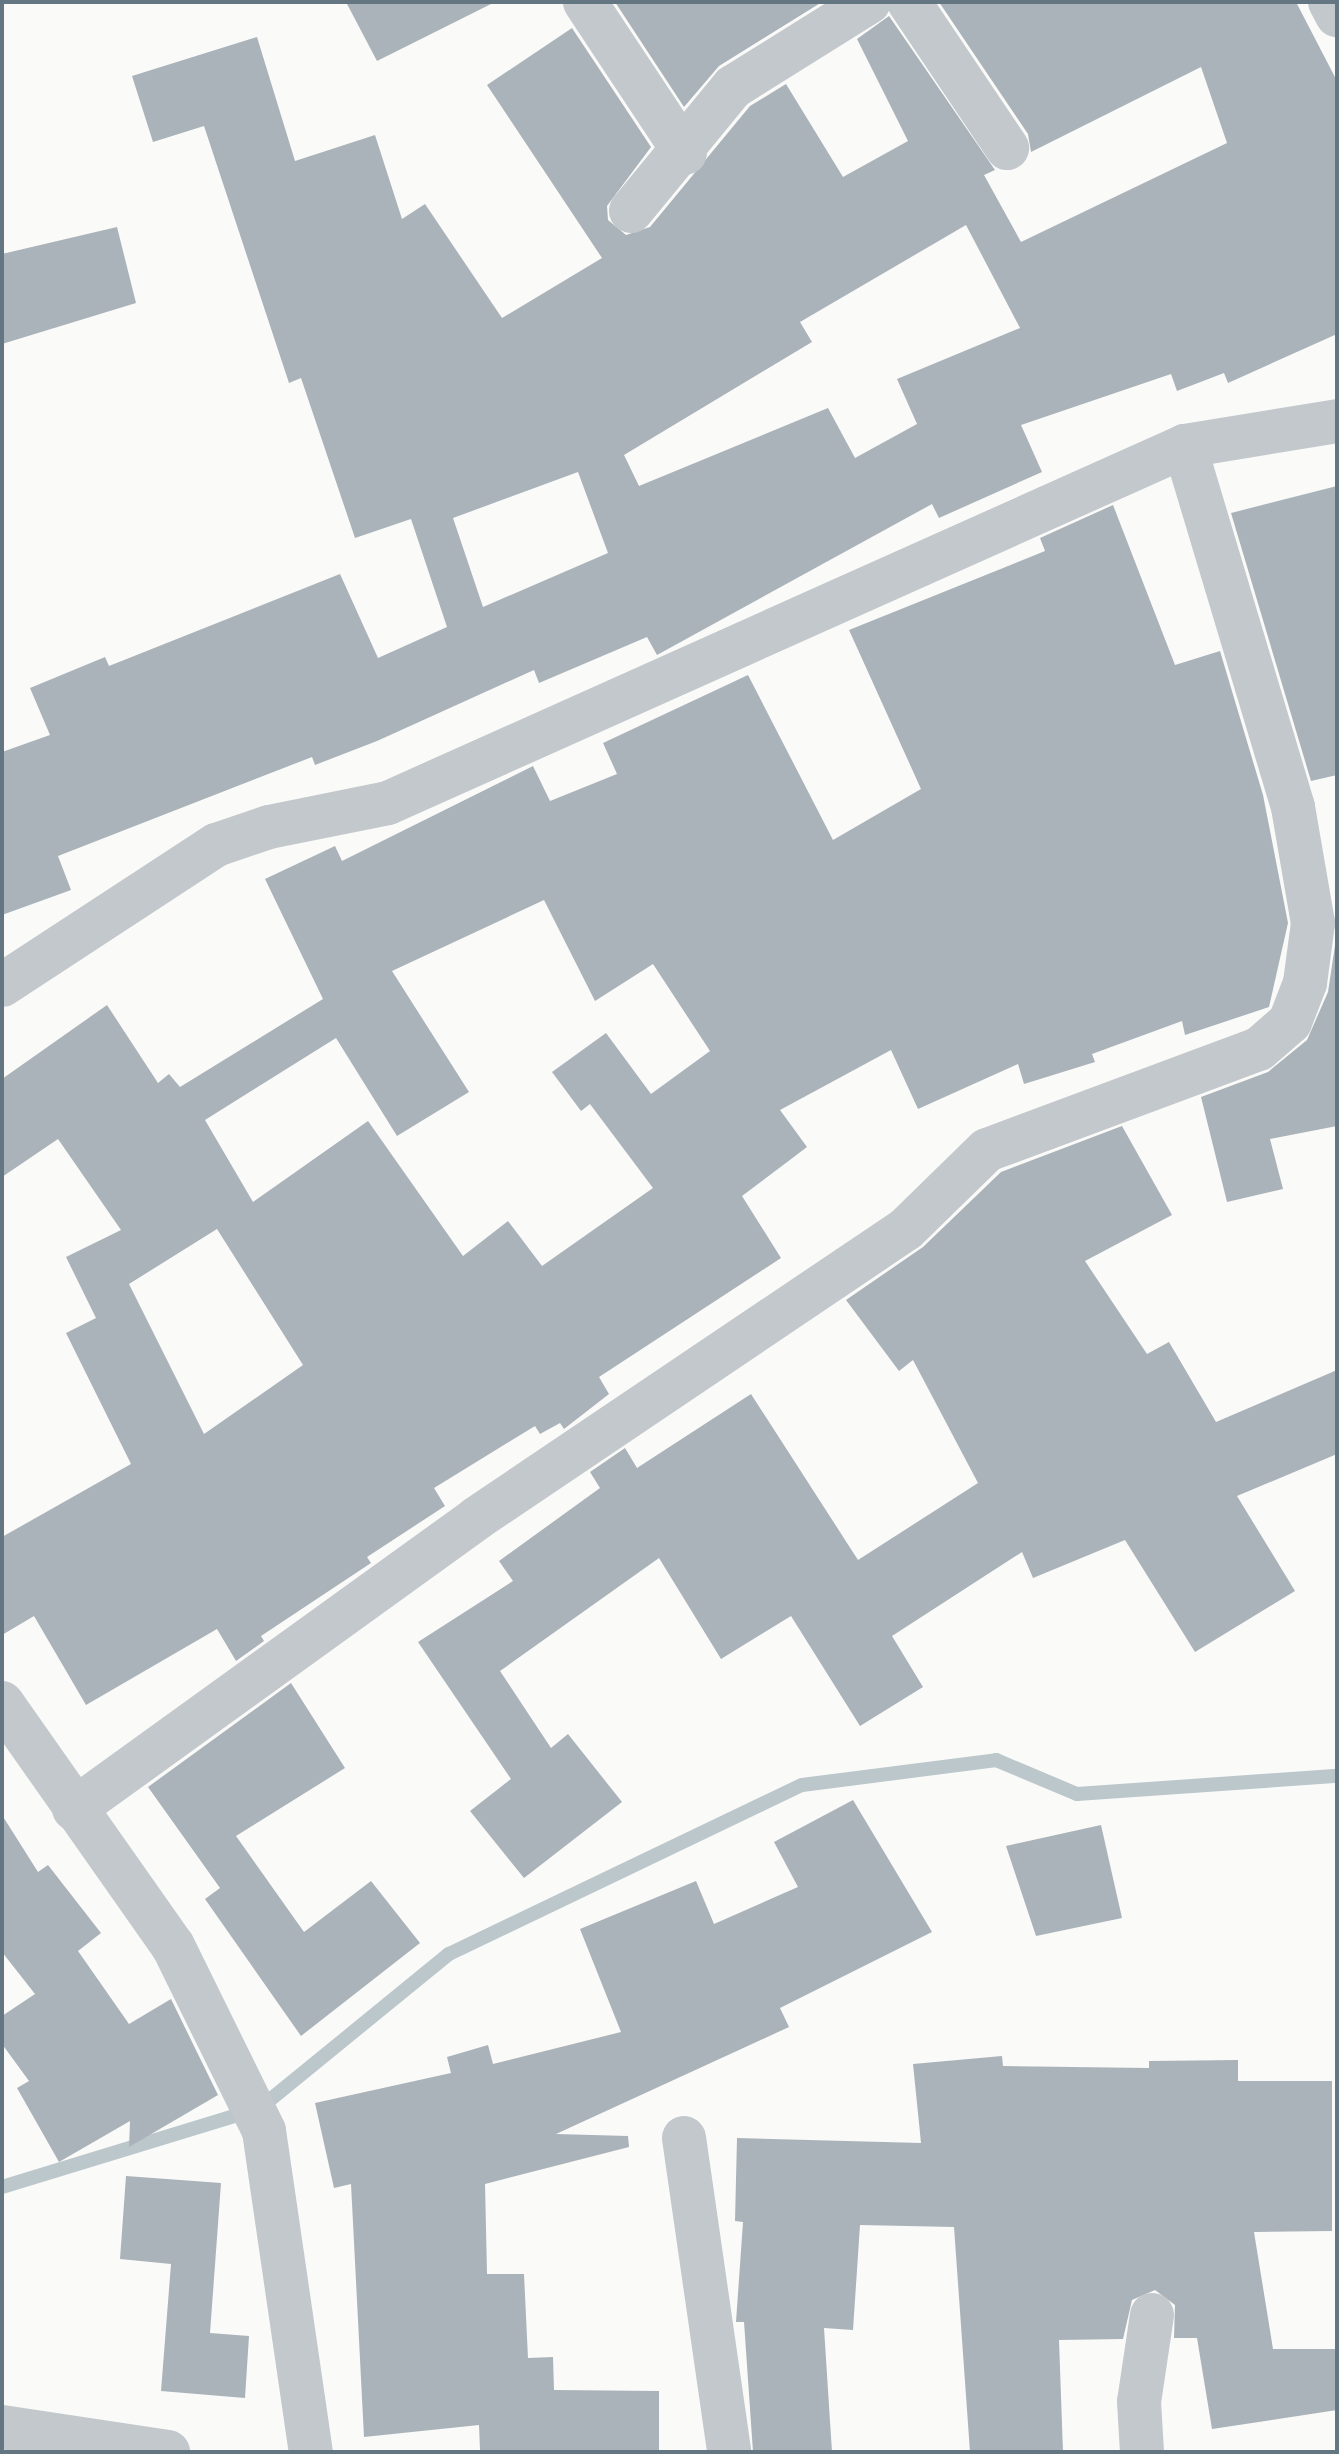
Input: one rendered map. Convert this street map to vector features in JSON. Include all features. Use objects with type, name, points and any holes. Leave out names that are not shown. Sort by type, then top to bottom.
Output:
[{"type":"street","points":[[585,2],[685,153]]},
{"type":"street","points":[[631,211],[685,153],[733,87],[869,2]]},
{"type":"street","points":[[909,2],[1007,148]]},
{"type":"street","points":[[1330,2],[1337,15]]},
{"type":"street","points":[[2,985],[216,845],[269,827],[388,803],[1185,446],[1337,421]]},
{"type":"street","points":[[74,1809],[477,1518],[906,1229],[987,1150],[1259,1049],[1290,1022],[1305,983],[1313,923],[1293,807],[1185,446]]},
{"type":"street","points":[[2,1703],[173,1946],[264,2131],[311,2452]]},
{"type":"street","points":[[684,2138],[729,2452]]},
{"type":"street","points":[[1142,2452],[1139,2402],[1152,2315]]},
{"type":"street","points":[[2,2427],[109,2448],[168,2452]]},
{"type":"building","points":[[346,2],[495,2],[377,61]]},
{"type":"building","points":[[615,2],[822,2],[719,66],[684,107]]},
{"type":"building","points":[[939,2],[1296,2],[1337,81],[1337,334],[1228,383],[1224,373],[1177,391],[1171,374],[1021,425],[1042,472],[939,518],[932,504],[657,655],[647,637],[539,683],[534,670],[377,741],[315,765],[312,757],[58,856],[71,890],[2,915],[2,752],[50,735],[30,688],[105,657],[109,666],[340,574],[378,658],[447,627],[411,519],[355,538],[301,378],[289,383],[204,126],[153,142],[132,76],[257,37],[295,161],[375,135],[402,219],[425,204],[502,318],[602,258],[487,85],[572,28],[651,147],[607,206],[608,220],[626,235],[650,227],[750,106],[786,84],[843,177],[908,141],[857,39],[889,16],[995,170],[984,175],[1021,242],[1227,143],[1201,67],[1031,152],[1028,134]],"holes":[[[966,225],[1020,328],[897,379],[917,424],[855,458],[828,408],[639,486],[624,455],[812,342],[800,322]],[[578,472],[608,553],[483,607],[453,518]]]},
{"type":"building","points":[[117,227],[136,303],[2,344],[2,254]]},
{"type":"building","points":[[1337,486],[1337,775],[1311,781],[1231,513]]},
{"type":"building","points":[[1113,505],[1175,665],[1220,651],[1263,795],[1288,923],[1269,1007],[1185,1035],[1182,1021],[1092,1054],[1095,1062],[1024,1084],[1018,1064],[918,1109],[891,1050],[780,1110],[807,1147],[742,1196],[781,1258],[599,1377],[609,1394],[564,1429],[560,1423],[540,1434],[535,1426],[434,1488],[445,1506],[367,1557],[371,1563],[261,1636],[264,1641],[236,1661],[217,1629],[86,1705],[34,1616],[2,1635],[2,1537],[131,1464],[66,1333],[96,1318],[66,1257],[121,1230],[58,1139],[2,1177],[2,1079],[107,1005],[158,1083],[169,1074],[180,1087],[323,999],[265,879],[335,846],[342,861],[533,766],[550,801],[617,774],[603,743],[748,675],[833,840],[921,789],[849,630],[1045,551],[1040,538]],"holes":[[[544,900],[595,1001],[653,964],[710,1051],[651,1094],[606,1033],[552,1072],[581,1111],[590,1104],[653,1188],[542,1266],[508,1221],[463,1256],[368,1121],[253,1202],[205,1120],[336,1038],[397,1136],[469,1092],[392,971]],[[217,1229],[303,1365],[204,1434],[129,1284]]]},
{"type":"building","points":[[1337,932],[1337,1126],[1270,1139],[1283,1189],[1227,1202],[1201,1097],[1268,1072],[1307,1040],[1328,992]]},
{"type":"building","points":[[1122,1126],[1172,1215],[1085,1261],[1147,1354],[1169,1342],[1216,1422],[1337,1370],[1337,1454],[1237,1496],[1295,1591],[1195,1652],[1125,1540],[1033,1578],[1022,1552],[892,1636],[923,1687],[860,1726],[791,1616],[721,1659],[659,1558],[500,1671],[551,1748],[568,1734],[622,1802],[524,1878],[470,1811],[511,1779],[418,1642],[513,1581],[499,1561],[600,1488],[590,1472],[625,1448],[637,1468],[751,1394],[858,1560],[978,1483],[913,1360],[899,1371],[846,1300],[923,1247],[1001,1172]]},
{"type":"building","points":[[291,1683],[345,1768],[236,1836],[304,1932],[371,1881],[420,1943],[301,2036],[205,1899],[220,1888],[148,1787]]},
{"type":"building","points":[[853,1800],[932,1932],[780,2008],[789,2027],[556,2134],[628,2136],[629,2147],[485,2184],[487,2274],[524,2274],[528,2358],[553,2357],[554,2390],[659,2391],[659,2452],[480,2450],[479,2425],[364,2437],[351,2184],[334,2188],[315,2103],[451,2073],[447,2057],[488,2045],[493,2064],[621,2032],[580,1929],[696,1881],[714,1924],[798,1887],[774,1842]]},
{"type":"building","points":[[2,1815],[38,1872],[48,1865],[101,1933],[78,1951],[129,2024],[171,1999],[218,2095],[129,2147],[130,2121],[59,2162],[17,2088],[29,2081],[2,2044],[2,2016],[35,1994],[2,1952]]},
{"type":"building","points":[[1101,1825],[1122,1918],[1036,1936],[1006,1846]]},
{"type":"building","points":[[1002,2056],[1003,2066],[1149,2068],[1149,2061],[1238,2060],[1238,2081],[1332,2081],[1332,2231],[1254,2232],[1273,2349],[1337,2349],[1337,2410],[1212,2429],[1197,2338],[1174,2338],[1175,2305],[1155,2290],[1132,2300],[1123,2339],[1059,2340],[1063,2452],[970,2452],[954,2227],[860,2225],[853,2330],[824,2328],[832,2452],[753,2452],[744,2322],[736,2322],[743,2222],[735,2221],[737,2138],[921,2143],[913,2064]]},
{"type":"building","points":[[126,2176],[221,2183],[210,2333],[249,2336],[245,2398],[161,2391],[171,2264],[120,2259]]},
{"type":"waterway","points":[[2,2187],[260,2108],[449,1954],[802,1785],[996,1760],[1077,1794],[1337,1776]]}]
